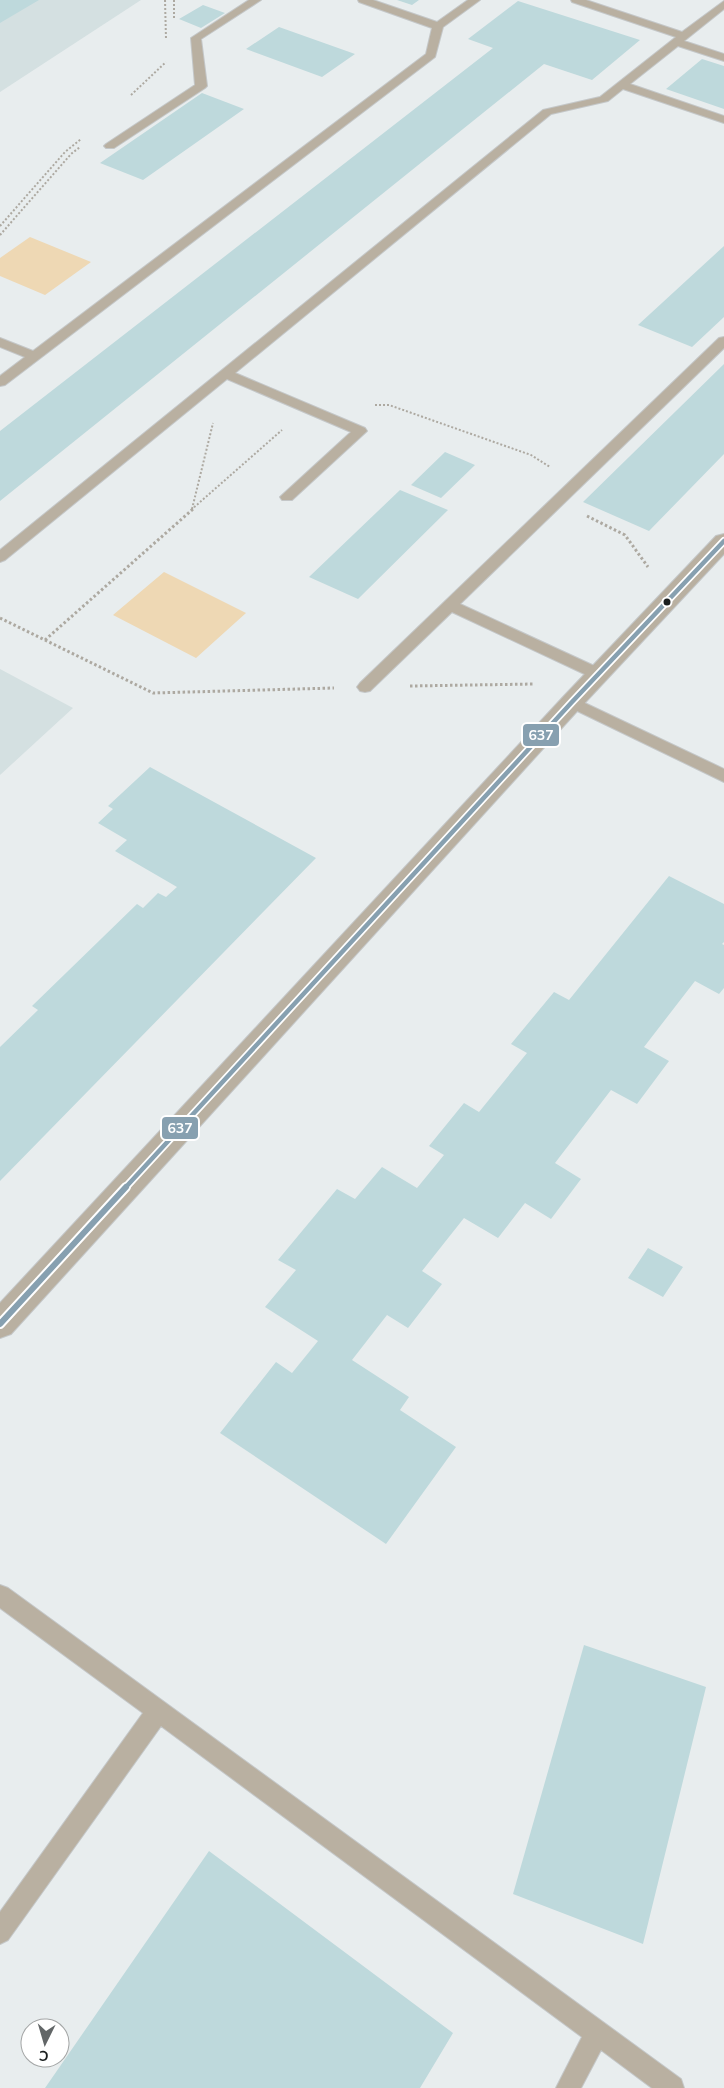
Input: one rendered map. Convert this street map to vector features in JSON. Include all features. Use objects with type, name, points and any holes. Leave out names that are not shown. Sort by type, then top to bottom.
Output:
[{"type":"street","points":[[0,1324],[572,702],[724,540]]},
{"type":"lane","points":[[110,146],[200,86],[196,38],[256,0]]},
{"type":"lane","points":[[363,0],[438,26]]},
{"type":"lane","points":[[0,382],[431,55],[438,26],[475,0]]},
{"type":"lane","points":[[576,0],[681,39],[724,58]]},
{"type":"lane","points":[[0,557],[547,112],[604,99],[724,4]]},
{"type":"lane","points":[[622,85],[724,120]]},
{"type":"lane","points":[[365,687],[724,341]]},
{"type":"lane","points":[[0,342],[34,356]]},
{"type":"lane","points":[[226,373],[360,431],[287,497]]},
{"type":"lane","points":[[450,605],[598,674]]},
{"type":"lane","points":[[572,702],[724,776]]},
{"type":"lane","points":[[0,1595],[672,2088]]},
{"type":"lane","points":[[0,1932],[158,1711]]},
{"type":"lane","points":[[568,2088],[596,2034]]},
{"type":"path","points":[[191,510],[226,373]]},
{"type":"path","points":[[370,406],[389,405],[531,455],[575,483]]},
{"type":"path","points":[[45,640],[306,408]]},
{"type":"path","points":[[557,501],[625,535],[648,567]]},
{"type":"path","points":[[0,618],[153,694],[534,684]]},
{"type":"shaded area","points":[[0,0],[141,0],[0,92]]},
{"type":"shaded area","points":[[30,237],[91,262],[45,295],[0,276],[0,258]]},
{"type":"shaded area","points":[[164,572],[246,613],[196,658],[113,615]]},
{"type":"shaded area","points":[[0,669],[73,708],[0,775]]},
{"type":"building","points":[[0,0],[39,0],[0,23]]},
{"type":"building","points":[[397,0],[419,0],[412,5]]},
{"type":"building","points":[[518,1],[640,40],[592,80],[544,64],[0,501],[0,431],[493,48],[468,39]]},
{"type":"building","points":[[203,5],[225,13],[201,28],[179,19]]},
{"type":"building","points":[[279,27],[355,54],[322,77],[246,49]]},
{"type":"building","points":[[702,59],[724,66],[724,109],[666,89]]},
{"type":"building","points":[[202,93],[244,109],[143,180],[100,163]]},
{"type":"building","points":[[724,246],[724,317],[692,347],[638,325]]},
{"type":"building","points":[[724,364],[724,454],[649,531],[583,502]]},
{"type":"building","points":[[445,452],[475,465],[441,498],[411,485]]},
{"type":"building","points":[[400,490],[448,510],[358,599],[309,577]]},
{"type":"building","points":[[150,767],[316,858],[0,1181],[0,1047],[38,1010],[32,1006],[137,904],[143,908],[158,893],[166,897],[177,887],[115,851],[127,840],[98,823],[113,809],[108,806]]},
{"type":"building","points":[[669,876],[724,904],[724,942],[722,944],[724,945],[724,988],[719,994],[695,981],[644,1047],[669,1061],[637,1104],[611,1090],[555,1163],[581,1179],[551,1219],[525,1203],[498,1238],[464,1218],[422,1271],[442,1284],[408,1328],[387,1315],[352,1360],[409,1397],[400,1410],[456,1447],[386,1544],[220,1433],[276,1362],[292,1373],[318,1341],[265,1307],[296,1270],[278,1260],[337,1189],[355,1199],[382,1167],[417,1188],[444,1155],[429,1146],[464,1103],[479,1112],[527,1053],[511,1044],[554,992],[569,1000]]},
{"type":"building","points":[[648,1248],[683,1267],[663,1297],[628,1278]]},
{"type":"building","points":[[584,1645],[706,1687],[643,1944],[513,1894]]},
{"type":"building","points":[[209,1851],[453,2033],[420,2088],[45,2088],[59,2068],[70,2068],[70,2052]]},
{"type":"transit line","name":"637","points":[[0,1324],[572,702],[724,541]]}]
